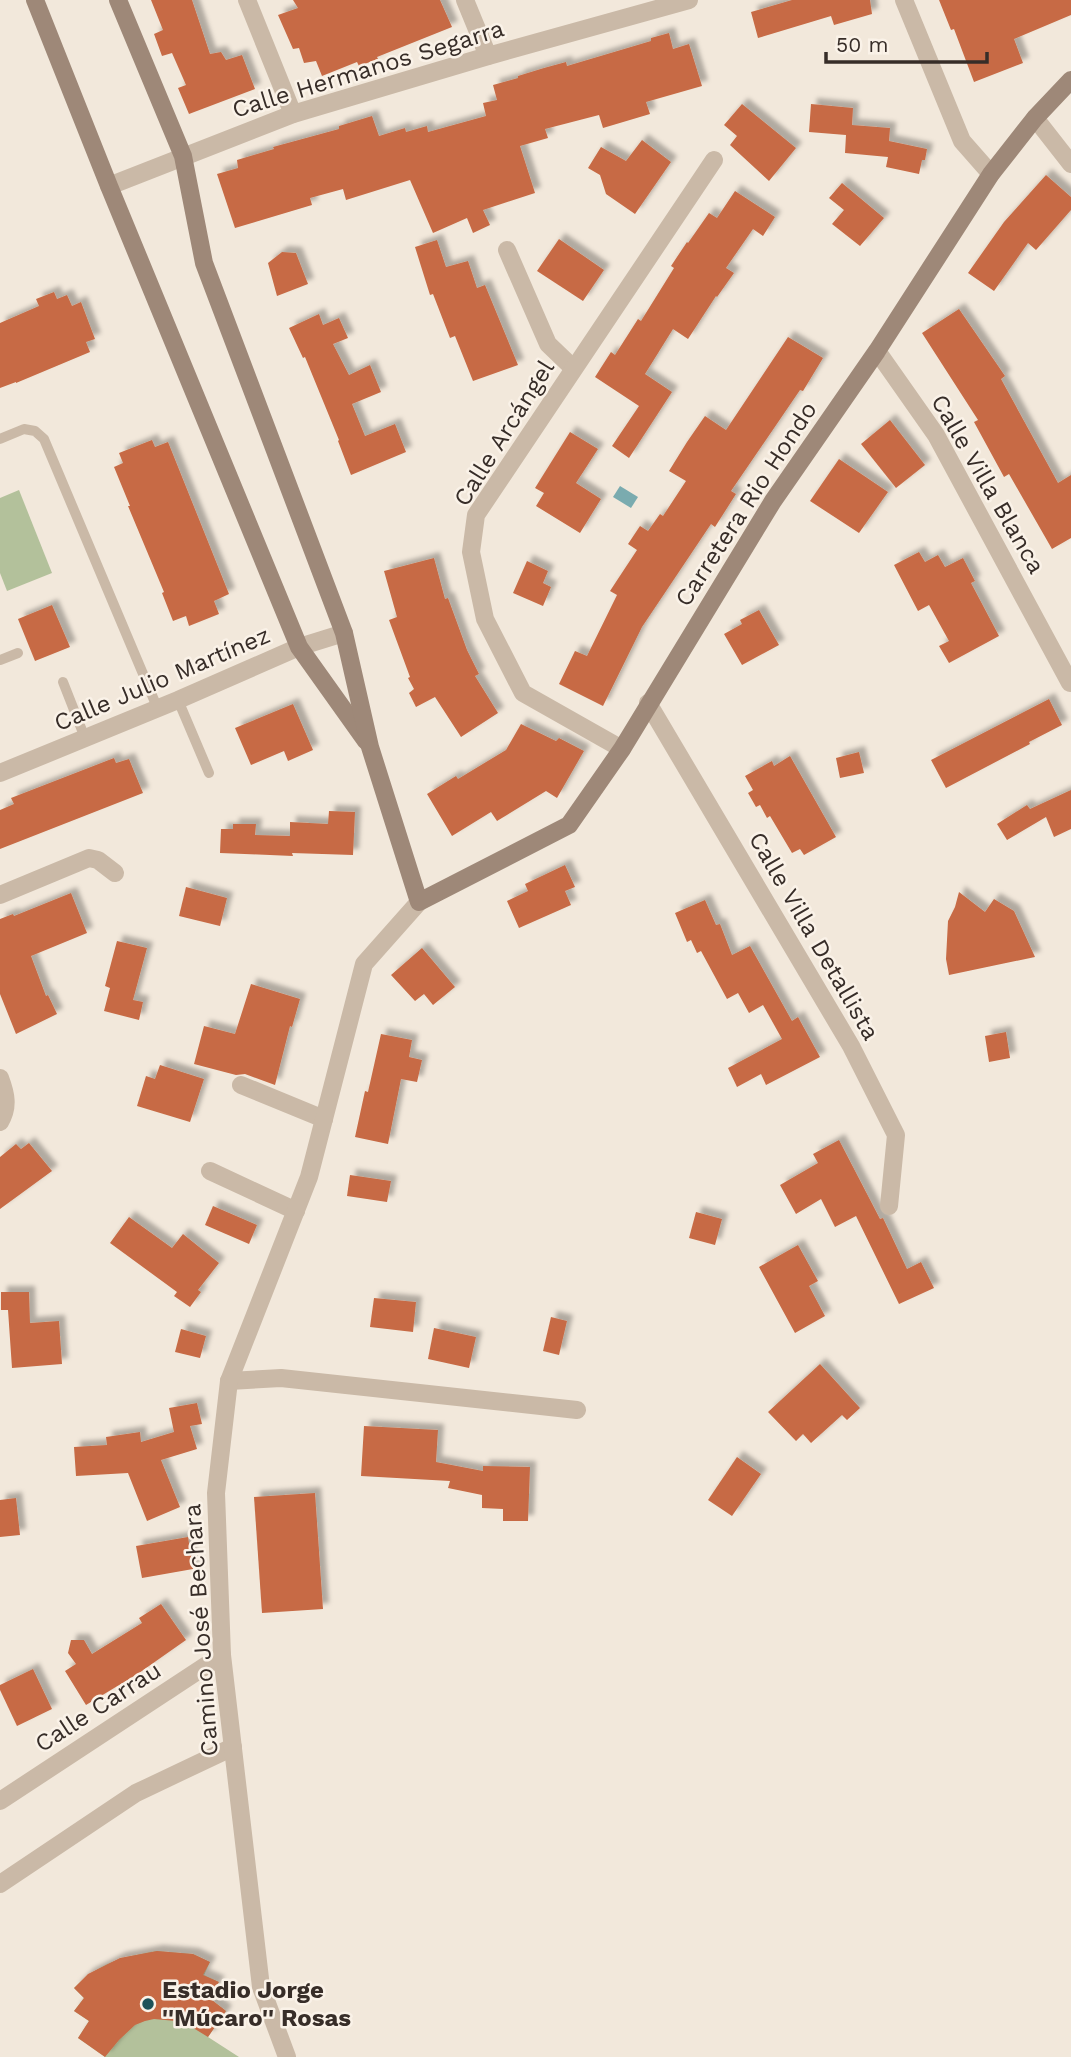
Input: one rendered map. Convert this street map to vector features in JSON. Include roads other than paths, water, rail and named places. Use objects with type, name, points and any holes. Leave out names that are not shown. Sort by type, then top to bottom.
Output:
[{"type":"street","points":[[35,0],[299,647],[370,747]]},
{"type":"street","points":[[117,0],[183,156],[204,263],[344,633],[370,747],[419,902]]},
{"type":"street","points":[[247,0],[293,114]]},
{"type":"street","points":[[465,0],[488,56]]},
{"type":"street","points":[[904,0],[962,141],[991,174]]},
{"type":"street","name":"Calle Hermanos Segarra","points":[[109,186],[293,114],[685,1]]},
{"type":"street","name":"Carretera Rio Hondo","points":[[419,902],[569,825],[622,749],[773,501],[877,351],[991,174],[1035,118],[1071,80]]},
{"type":"street","points":[[1035,118],[1071,164]]},
{"type":"street","name":"Calle Arcángel","points":[[622,749],[523,694],[485,619],[471,552],[476,515],[714,160]]},
{"type":"street","points":[[507,250],[548,344],[573,368]]},
{"type":"street","name":"Calle Villa Blanca","points":[[877,351],[936,435],[1070,683]]},
{"type":"street","name":"Calle Julio Martínez","points":[[0,773],[299,647],[344,633]]},
{"type":"street","name":"Calle Villa Detallista","points":[[648,703],[851,1046],[896,1135],[889,1206]]},
{"type":"street","points":[[0,895],[89,858],[98,860],[115,873]]},
{"type":"street","name":"Camino José Bechara","points":[[287,2057],[261,1987],[222,1655],[216,1493],[229,1381],[309,1177],[364,964],[419,902]]},
{"type":"street","points":[[0,1078],[7,1106],[0,1122]]},
{"type":"street","points":[[241,1085],[324,1119]]},
{"type":"street","points":[[210,1171],[296,1211]]},
{"type":"street","points":[[229,1381],[281,1378],[577,1410]]},
{"type":"street","name":"Calle Carrau","points":[[0,1801],[222,1655]]},
{"type":"street","points":[[0,1884],[136,1793],[233,1747]]},
{"type":"lane","points":[[0,439],[24,429],[35,431],[44,439],[157,707]]},
{"type":"lane","points":[[0,660],[18,653]]},
{"type":"lane","points":[[63,682],[85,738]]},
{"type":"lane","points":[[178,700],[209,773]]},
{"type":"water","points":[[620,486],[638,497],[631,508],[613,497]]},
{"type":"place","name":"Estadio Jorge ''Múcaro'' Rosas","points":[[148,2004]]}]
